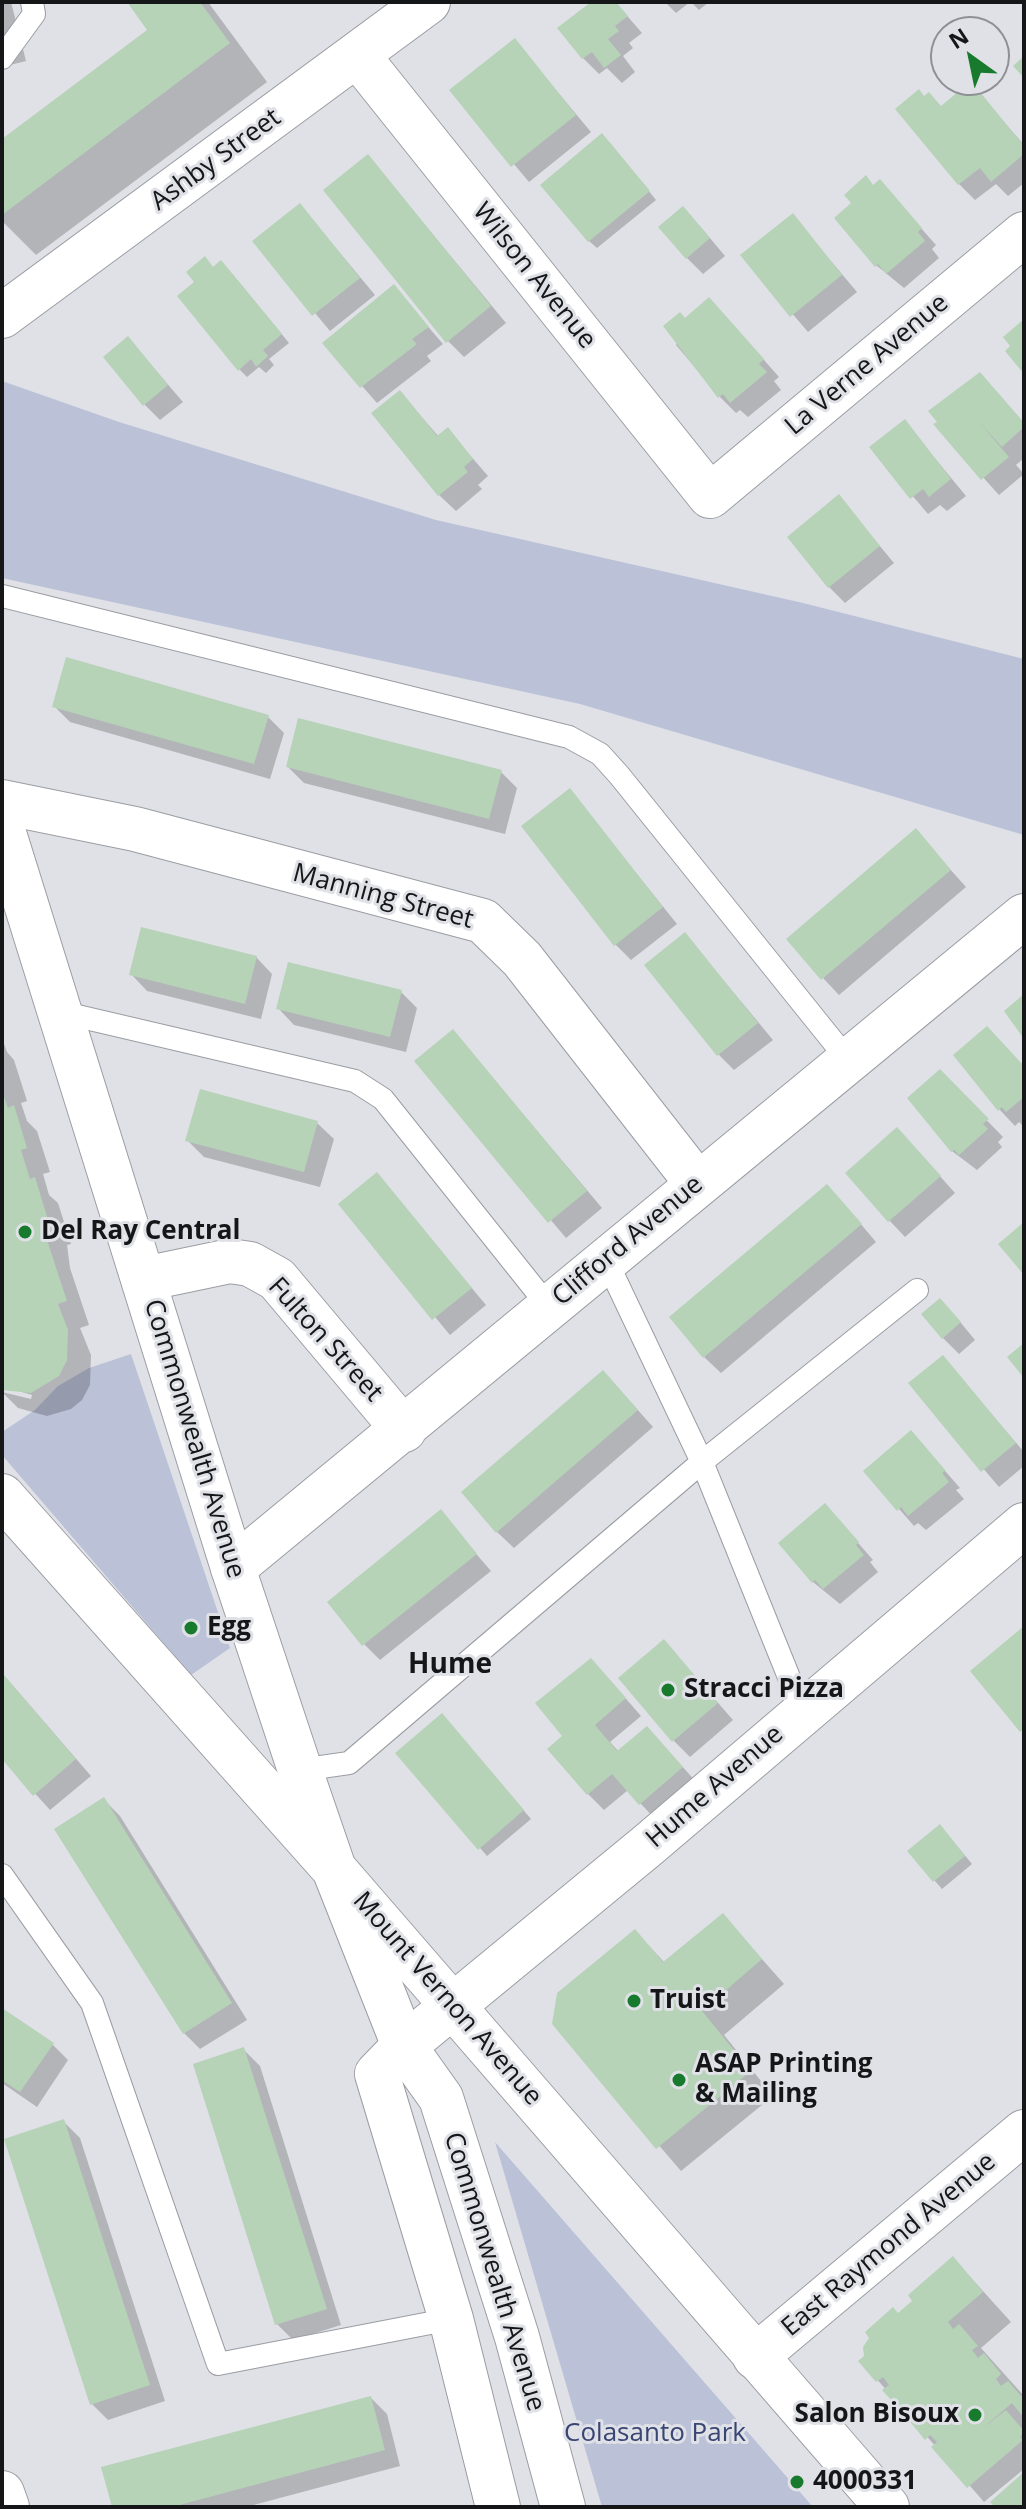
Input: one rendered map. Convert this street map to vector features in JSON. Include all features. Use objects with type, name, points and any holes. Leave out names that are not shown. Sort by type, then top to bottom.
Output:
[{"type":"street","name":"Ashby Street","points":[[2,316],[428,2]]},
{"type":"street","name":"Wilson Avenue","points":[[358,56],[710,496]]},
{"type":"street","name":"La Verne Avenue","points":[[710,496],[1024,234]]},
{"type":"street","name":"Manning Street","points":[[2,802],[135,829],[483,921],[522,959],[697,1183]]},
{"type":"street","name":"Commonwealth Avenue","points":[[2,827],[233,1568],[300,1770],[334,1869],[404,2046],[441,2098],[517,2337],[563,2507]]},
{"type":"street","name":"Clifford Avenue","points":[[233,1568],[1024,916]]},
{"type":"street","name":"Fulton Street","points":[[144,1279],[230,1261],[250,1264],[277,1279],[404,1430]]},
{"type":"street","name":"Mount Vernon Avenue","points":[[2,1496],[334,1869],[887,2507]]},
{"type":"street","name":"Hume Avenue","points":[[404,2046],[1024,1525]]},
{"type":"street","name":"Commonwealth Avenue","points":[[404,2046],[377,2074],[455,2336],[498,2507]]},
{"type":"street","name":"East Raymond Avenue","points":[[755,2357],[1024,2132]]},
{"type":"street","points":[[455,2336],[517,2337]]},
{"type":"street","points":[[2,2493],[7,2507]]},
{"type":"lane","points":[[2,58],[34,14],[32,2]]},
{"type":"lane","points":[[2,596],[569,737],[600,754],[848,1060]]},
{"type":"lane","points":[[60,1012],[355,1081],[383,1099],[549,1307]]},
{"type":"lane","points":[[606,1260],[702,1462],[803,1712]]},
{"type":"lane","points":[[300,1770],[349,1763],[702,1462],[917,1290]]},
{"type":"lane","points":[[2,1875],[92,2003],[218,2364],[455,2336]]},
{"type":"green space","points":[[2,381],[119,422],[436,520],[803,603],[1024,659],[1024,835],[580,704],[2,578]]},
{"type":"green space","points":[[131,1354],[230,1648],[191,1675],[2,1455],[2,1432],[35,1410],[58,1386],[89,1368]]},
{"type":"green space","name":"Colasanto Park","points":[[495,2142],[813,2507],[602,2507]]},
{"type":"building","points":[[127,2],[200,2],[230,43],[2,215],[2,139],[147,30]]},
{"type":"building","points":[[591,2],[616,2],[628,16],[615,26],[619,31],[608,39],[621,55],[604,68],[592,52],[582,59],[557,28]]},
{"type":"building","points":[[515,38],[576,115],[511,167],[449,90]]},
{"type":"building","points":[[1024,56],[1024,78],[1013,66]]},
{"type":"building","points":[[919,89],[924,96],[929,92],[941,106],[953,96],[983,96],[1024,146],[1024,154],[991,182],[980,168],[958,185],[895,109]]},
{"type":"building","points":[[602,133],[650,191],[588,242],[540,185]]},
{"type":"building","points":[[368,154],[491,306],[446,343],[323,190]]},
{"type":"building","points":[[866,175],[873,185],[880,179],[922,228],[918,232],[925,241],[886,274],[878,264],[875,267],[834,218],[851,203],[844,195]]},
{"type":"building","points":[[300,203],[360,278],[312,316],[252,241]]},
{"type":"building","points":[[683,206],[710,238],[686,259],[658,227]]},
{"type":"building","points":[[793,213],[842,275],[790,317],[740,255]]},
{"type":"building","points":[[205,256],[213,267],[221,260],[282,334],[263,350],[268,356],[256,367],[251,359],[238,371],[177,296],[194,282],[186,272]]},
{"type":"building","points":[[394,284],[429,327],[412,339],[417,344],[360,388],[322,343]]},
{"type":"building","points":[[709,297],[764,359],[759,364],[767,372],[730,403],[723,394],[718,398],[663,326],[680,312],[685,318]]},
{"type":"building","points":[[1024,319],[1024,374],[1005,351],[1010,346],[1003,337]]},
{"type":"building","points":[[128,336],[168,385],[143,406],[103,357]]},
{"type":"building","points":[[980,372],[1024,423],[1024,427],[1002,447],[978,421],[1009,457],[981,480],[933,424],[937,422],[928,411]]},
{"type":"building","points":[[400,390],[437,436],[448,427],[473,459],[464,467],[468,472],[438,496],[371,413]]},
{"type":"building","points":[[905,419],[951,479],[929,497],[923,489],[910,499],[869,447]]},
{"type":"building","points":[[839,494],[880,546],[828,588],[787,537]]},
{"type":"building","points":[[66,657],[269,715],[254,764],[52,707]]},
{"type":"building","points":[[298,718],[502,770],[489,819],[286,767]]},
{"type":"building","points":[[570,788],[663,907],[614,946],[521,826]]},
{"type":"building","points":[[916,828],[951,870],[821,980],[786,939]]},
{"type":"building","points":[[141,927],[257,956],[245,1004],[129,975]]},
{"type":"building","points":[[685,932],[758,1023],[717,1056],[644,965]]},
{"type":"building","points":[[288,962],[402,990],[390,1037],[276,1009]]},
{"type":"building","points":[[1024,994],[1024,1039],[1004,1011]]},
{"type":"building","points":[[987,1026],[1024,1066],[1024,1097],[1006,1112],[1002,1107],[998,1111],[953,1055]]},
{"type":"building","points":[[453,1029],[587,1191],[548,1223],[414,1061]]},
{"type":"building","points":[[940,1069],[989,1119],[983,1124],[988,1129],[959,1155],[954,1150],[951,1152],[907,1098]]},
{"type":"building","points":[[200,1089],[318,1121],[304,1172],[185,1141]]},
{"type":"building","name":"Del Ray Central","points":[[2,1091],[8,1108],[14,1105],[27,1148],[21,1150],[30,1179],[35,1177],[48,1220],[44,1222],[48,1243],[67,1301],[58,1304],[68,1330],[67,1360],[59,1376],[31,1393],[2,1390]]},
{"type":"building","points":[[897,1127],[941,1176],[888,1222],[845,1173]]},
{"type":"building","points":[[377,1172],[472,1288],[432,1320],[338,1204]]},
{"type":"building","points":[[827,1184],[862,1224],[703,1358],[669,1317]]},
{"type":"building","points":[[1024,1222],[1024,1275],[998,1244]]},
{"type":"building","points":[[940,1298],[961,1322],[942,1339],[921,1314]]},
{"type":"building","points":[[1024,1343],[1024,1378],[1007,1357]]},
{"type":"building","points":[[943,1355],[1016,1443],[981,1472],[908,1383]]},
{"type":"building","points":[[603,1370],[638,1410],[496,1533],[461,1492]]},
{"type":"building","points":[[911,1430],[946,1471],[942,1473],[949,1482],[908,1516],[901,1507],[897,1511],[863,1471]]},
{"type":"building","points":[[825,1503],[859,1542],[856,1545],[864,1555],[823,1589],[815,1580],[812,1583],[778,1543]]},
{"type":"building","points":[[441,1509],[477,1554],[362,1646],[327,1602]]},
{"type":"building","points":[[1024,1626],[1024,1729],[1020,1732],[970,1671]]},
{"type":"building","name":"Stracci Pizza","points":[[664,1639],[718,1703],[672,1742],[618,1678]]},
{"type":"building","points":[[591,1658],[626,1698],[595,1725],[617,1751],[647,1726],[683,1767],[639,1805],[612,1774],[587,1795],[547,1749],[562,1736],[535,1703]]},
{"type":"building","points":[[2,1673],[76,1759],[33,1796],[2,1759]]},
{"type":"building","points":[[442,1713],[524,1810],[478,1850],[395,1753]]},
{"type":"building","points":[[104,1797],[232,2003],[183,2034],[54,1829]]},
{"type":"building","points":[[940,1824],[965,1856],[933,1882],[907,1851]]},
{"type":"building","name":"Truist","points":[[723,1913],[762,1959],[702,2011],[751,2071],[656,2149],[552,2024],[557,1993],[635,1929],[663,1962]]},
{"type":"building","points":[[2,2008],[54,2043],[20,2092],[2,2080]]},
{"type":"building","points":[[244,2047],[327,2309],[275,2325],[193,2064]]},
{"type":"building","points":[[64,2119],[150,2385],[90,2405],[4,2139]]},
{"type":"building","points":[[953,2256],[983,2292],[948,2322],[953,2329],[959,2324],[978,2346],[972,2350],[978,2358],[984,2353],[1001,2374],[996,2379],[1001,2386],[1008,2381],[1021,2396],[1024,2393],[1024,2418],[1012,2403],[983,2428],[1006,2410],[1024,2431],[1020,2437],[1023,2440],[967,2488],[931,2447],[937,2442],[930,2435],[925,2440],[907,2418],[913,2413],[906,2406],[901,2411],[882,2390],[889,2385],[883,2377],[876,2382],[858,2361],[864,2356],[863,2347],[869,2338],[865,2332],[893,2307],[898,2313],[912,2301],[908,2295]]},
{"type":"building","points":[[371,2396],[385,2450],[172,2507],[112,2507],[101,2467]]},
{"type":"building","points":[[1024,2472],[1024,2507],[995,2507],[990,2502]]},
{"type":"place","name":"Del Ray Central","points":[[25,1232]]},
{"type":"place","name":"Egg","points":[[191,1628]]},
{"type":"place","name":"Stracci Pizza","points":[[668,1690]]},
{"type":"place","name":"Truist","points":[[634,2001]]},
{"type":"place","name":"ASAP Printing & Mailing","points":[[679,2080]]},
{"type":"place","name":"Salon Bisoux","points":[[975,2415]]},
{"type":"place","name":"4000331","points":[[797,2482]]},
{"type":"district","name":"Hume","points":[[450,1665]]}]
